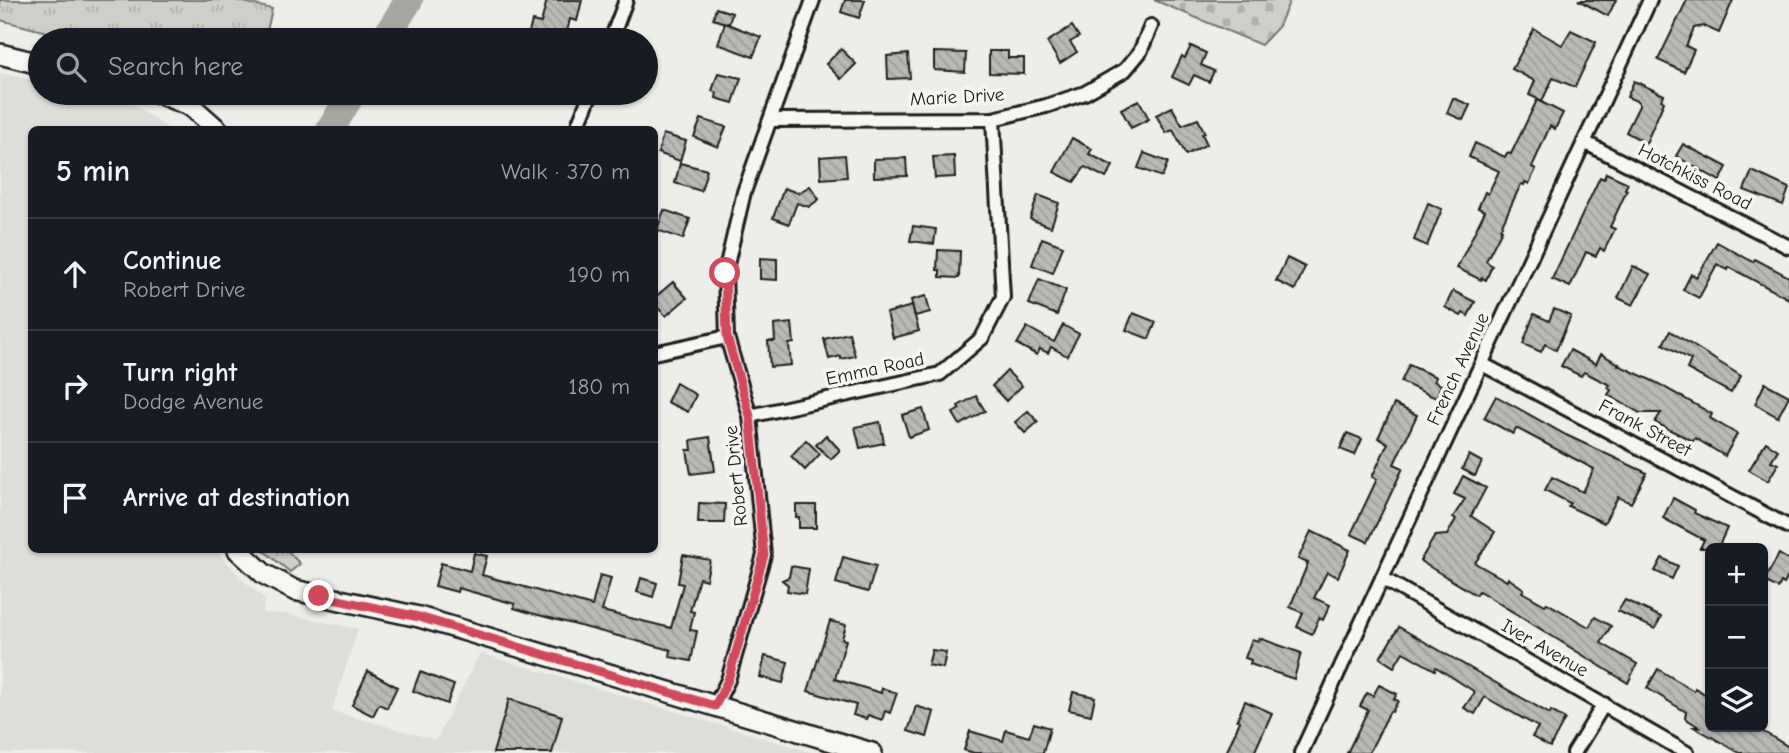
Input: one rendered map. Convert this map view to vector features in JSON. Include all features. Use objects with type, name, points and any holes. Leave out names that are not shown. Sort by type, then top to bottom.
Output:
[{"type":"main road","points":[[0,54],[28,61]]},
{"type":"main road","points":[[188,105],[214,126]]},
{"type":"main road","points":[[241,553],[264,574],[294,590],[419,617],[872,753]]},
{"type":"street","points":[[616,28],[626,0]]},
{"type":"street","name":"Robert Drive","points":[[715,706],[728,680],[764,555],[750,416],[727,337],[725,273],[744,192],[813,0]]},
{"type":"street","name":"French Avenue","points":[[1301,753],[1650,0]]},
{"type":"street","name":"Marie Drive","points":[[771,120],[993,119],[1046,106],[1084,93],[1125,70],[1140,52],[1151,26]]},
{"type":"street","points":[[578,126],[586,105]]},
{"type":"street","name":"Emma Road","points":[[750,416],[940,374],[982,338],[1003,297],[993,119]]},
{"type":"street","name":"Hotchkiss Road","points":[[1584,142],[1789,247]]},
{"type":"street","points":[[658,353],[727,337]]},
{"type":"street","name":"Frank Street","points":[[1482,364],[1789,527]]},
{"type":"street","name":"Iver Avenue","points":[[1382,578],[1687,753]]},
{"type":"street","points":[[1574,753],[1604,704]]},
{"type":"shaded area","points":[[0,73],[28,79],[28,105],[133,105],[165,126],[28,126],[28,553],[219,553],[265,599],[263,613],[286,614],[358,629],[332,711],[436,740],[480,653],[814,753],[0,753]]},
{"type":"green space","points":[[0,0],[235,0],[272,9],[268,28],[31,28],[0,20]]},
{"type":"green space","points":[[1154,0],[1290,0],[1279,26],[1261,45]]},
{"type":"green space","points":[[267,553],[290,553],[300,564],[290,572]]},
{"type":"building","points":[[547,0],[582,0],[577,21],[570,19],[568,28],[530,28],[532,21],[541,23]]},
{"type":"building","points":[[845,0],[865,0],[859,18],[841,12]]},
{"type":"building","points":[[1578,0],[1616,0],[1608,16]]},
{"type":"building","points":[[1687,0],[1733,0],[1719,33],[1704,26],[1694,28],[1686,46],[1694,50],[1684,72],[1658,60]]},
{"type":"building","points":[[716,8],[732,13],[729,24],[713,19]]},
{"type":"building","points":[[725,23],[761,37],[753,57],[718,44]]},
{"type":"building","points":[[1072,26],[1079,37],[1070,42],[1077,52],[1060,63],[1047,42]]},
{"type":"building","points":[[1534,29],[1562,45],[1571,30],[1596,42],[1575,87],[1553,78],[1542,101],[1529,95],[1535,81],[1512,69]]},
{"type":"building","points":[[1191,46],[1206,53],[1201,65],[1214,71],[1209,82],[1194,75],[1189,85],[1172,77],[1182,56],[1185,58]]},
{"type":"building","points":[[841,49],[856,64],[841,79],[826,64]]},
{"type":"building","points":[[989,51],[1008,51],[1008,58],[1024,58],[1024,74],[989,73]]},
{"type":"building","points":[[934,52],[966,53],[965,72],[934,70]]},
{"type":"building","points":[[908,54],[910,78],[888,79],[887,56]]},
{"type":"building","points":[[718,73],[741,78],[733,103],[716,98],[717,93],[712,91]]},
{"type":"building","points":[[1634,81],[1664,95],[1661,100],[1664,102],[1646,143],[1626,132],[1639,106],[1639,102],[1627,97]]},
{"type":"building","points":[[1453,98],[1470,105],[1463,120],[1447,113]]},
{"type":"building","points":[[1139,100],[1149,119],[1131,128],[1121,109]]},
{"type":"building","points":[[1537,100],[1563,113],[1555,129],[1550,126],[1532,167],[1536,169],[1529,184],[1521,184],[1486,261],[1492,266],[1486,280],[1481,280],[1457,268],[1485,211],[1478,208],[1499,171],[1469,157],[1475,143],[1505,157],[1507,153],[1511,154]]},
{"type":"building","points":[[1172,107],[1182,125],[1198,119],[1207,144],[1186,155],[1173,130],[1166,133],[1156,115]]},
{"type":"building","points":[[701,119],[726,127],[718,147],[694,137]]},
{"type":"building","points":[[663,134],[686,141],[680,161],[658,153]]},
{"type":"building","points":[[1072,138],[1092,149],[1089,154],[1113,166],[1106,178],[1085,167],[1074,182],[1054,172]]},
{"type":"building","points":[[1683,144],[1727,167],[1720,181],[1676,156]]},
{"type":"building","points":[[1144,153],[1168,162],[1162,177],[1138,168]]},
{"type":"building","points":[[845,155],[847,177],[821,179],[820,157]]},
{"type":"building","points":[[954,156],[955,177],[935,178],[933,157]]},
{"type":"building","points":[[906,158],[907,176],[874,177],[874,159]]},
{"type":"building","points":[[680,163],[707,170],[701,191],[675,183]]},
{"type":"building","points":[[1752,171],[1789,188],[1783,205],[1744,190]]},
{"type":"building","points":[[1606,173],[1628,183],[1610,227],[1615,229],[1604,251],[1600,248],[1596,256],[1586,252],[1570,287],[1552,279],[1600,177],[1604,179]]},
{"type":"building","points":[[810,186],[819,199],[809,207],[797,203],[789,224],[773,218],[784,188],[798,193]]},
{"type":"building","points":[[1038,195],[1059,203],[1051,227],[1030,219]]},
{"type":"building","points":[[1428,203],[1442,209],[1427,246],[1414,240]]},
{"type":"building","points":[[664,210],[690,219],[683,239],[658,230]]},
{"type":"building","points":[[913,226],[936,229],[934,244],[910,241]]},
{"type":"building","points":[[1042,238],[1063,246],[1053,273],[1032,265]]},
{"type":"building","points":[[1717,242],[1753,262],[1755,259],[1789,277],[1789,299],[1729,267],[1728,270],[1717,264],[1699,298],[1683,290],[1691,274],[1697,277]]},
{"type":"building","points":[[938,250],[960,251],[959,278],[940,277],[940,270],[937,270]]},
{"type":"building","points":[[760,258],[777,259],[777,280],[760,279]]},
{"type":"building","points":[[1287,258],[1305,267],[1295,290],[1276,281]]},
{"type":"building","points":[[1633,266],[1650,274],[1633,305],[1618,298]]},
{"type":"building","points":[[1039,279],[1066,290],[1057,315],[1029,304]]},
{"type":"building","points":[[673,282],[687,298],[666,316],[658,308],[658,295]]},
{"type":"building","points":[[1453,291],[1475,302],[1468,316],[1463,313],[1461,316],[1445,307]]},
{"type":"building","points":[[926,296],[930,312],[915,316],[911,300]]},
{"type":"building","points":[[912,306],[919,331],[893,338],[887,313]]},
{"type":"building","points":[[1554,309],[1571,316],[1556,350],[1545,344],[1541,352],[1523,344],[1534,314],[1549,321]]},
{"type":"building","points":[[1133,313],[1156,322],[1149,339],[1126,330]]},
{"type":"building","points":[[792,323],[794,343],[789,344],[791,365],[770,367],[768,341],[775,341],[774,325]]},
{"type":"building","points":[[1063,325],[1079,334],[1067,356],[1051,347],[1048,353],[1040,349],[1037,355],[1017,344],[1027,327],[1054,342]]},
{"type":"building","points":[[1670,331],[1741,376],[1731,393],[1687,369],[1691,360],[1663,344]]},
{"type":"building","points":[[849,333],[855,356],[829,359],[824,339]]},
{"type":"building","points":[[1570,350],[1596,364],[1601,354],[1712,414],[1710,418],[1737,434],[1725,456],[1695,438],[1693,441],[1655,422],[1661,413],[1640,413],[1608,395],[1610,385],[1584,372],[1581,376],[1561,366]]},
{"type":"building","points":[[1409,365],[1436,377],[1434,381],[1441,385],[1436,398],[1401,382]]},
{"type":"building","points":[[1007,371],[1022,386],[1006,401],[992,386]]},
{"type":"building","points":[[676,383],[696,395],[688,412],[667,402]]},
{"type":"building","points":[[1765,383],[1789,396],[1778,417],[1755,404]]},
{"type":"building","points":[[976,396],[985,411],[960,425],[953,413],[960,409],[958,406]]},
{"type":"building","points":[[1496,396],[1566,435],[1647,473],[1631,503],[1618,497],[1604,523],[1568,506],[1570,503],[1545,490],[1552,477],[1583,492],[1594,469],[1516,428],[1513,434],[1484,418]]},
{"type":"building","points":[[1394,404],[1417,415],[1394,464],[1403,468],[1368,542],[1351,534],[1377,479],[1372,477],[1388,443],[1378,438]]},
{"type":"building","points":[[923,409],[929,430],[909,437],[902,415]]},
{"type":"building","points":[[1028,411],[1038,422],[1025,433],[1015,422]]},
{"type":"building","points":[[880,422],[884,443],[860,448],[855,427]]},
{"type":"building","points":[[1347,433],[1362,439],[1355,455],[1340,449]]},
{"type":"building","points":[[826,435],[840,450],[831,459],[816,445]]},
{"type":"building","points":[[710,437],[715,471],[691,474],[687,450],[692,450],[691,440]]},
{"type":"building","points":[[806,440],[820,454],[805,470],[791,456]]},
{"type":"building","points":[[1766,442],[1778,450],[1771,461],[1778,464],[1768,481],[1749,470]]},
{"type":"building","points":[[1469,455],[1482,462],[1475,476],[1462,469]]},
{"type":"building","points":[[1463,476],[1486,488],[1471,516],[1495,532],[1475,563],[1507,581],[1508,578],[1524,589],[1522,592],[1589,627],[1595,617],[1611,626],[1601,643],[1637,664],[1628,683],[1479,591],[1476,595],[1420,561],[1435,536],[1447,535],[1456,519],[1453,517],[1465,499],[1454,494]]},
{"type":"building","points":[[1673,498],[1695,510],[1694,513],[1727,528],[1720,543],[1705,543],[1705,548],[1700,548],[1704,540],[1663,518]]},
{"type":"building","points":[[699,503],[725,504],[724,523],[698,523]]},
{"type":"building","points":[[796,505],[816,505],[816,528],[799,528]]},
{"type":"building","points":[[1311,531],[1350,550],[1338,577],[1327,572],[1314,598],[1330,605],[1323,620],[1319,618],[1312,634],[1297,627],[1303,613],[1290,607],[1308,563],[1298,559]]},
{"type":"building","points":[[474,553],[487,556],[482,575],[592,606],[600,575],[611,578],[602,611],[671,628],[683,584],[678,583],[683,555],[710,560],[706,580],[699,578],[690,611],[694,612],[690,630],[697,631],[691,661],[670,657],[671,650],[514,608],[515,604],[458,588],[457,592],[435,586],[441,563],[470,571]]},
{"type":"building","points":[[1779,554],[1789,560],[1789,575],[1778,588],[1768,583],[1768,574]]},
{"type":"building","points":[[843,557],[876,566],[868,592],[836,583]]},
{"type":"building","points":[[1662,558],[1678,566],[1672,579],[1655,571]]},
{"type":"building","points":[[791,566],[809,569],[805,594],[787,591],[788,585],[782,580],[789,577]]},
{"type":"building","points":[[641,578],[657,583],[653,597],[637,592]]},
{"type":"building","points":[[1625,600],[1661,617],[1655,629],[1618,611]]},
{"type":"building","points":[[830,621],[846,625],[842,639],[846,640],[835,679],[881,693],[882,688],[897,693],[890,713],[885,711],[882,720],[868,715],[866,719],[853,715],[856,705],[808,691]]},
{"type":"building","points":[[1399,627],[1550,714],[1551,711],[1565,719],[1550,747],[1532,737],[1538,727],[1485,697],[1475,714],[1464,708],[1475,692],[1436,667],[1435,670],[1403,652],[1394,667],[1380,658]]},
{"type":"building","points":[[1259,638],[1301,653],[1294,679],[1250,664],[1251,660],[1245,658],[1252,639],[1258,641]]},
{"type":"building","points":[[932,650],[946,652],[943,668],[928,665]]},
{"type":"building","points":[[765,656],[788,662],[783,683],[760,677]]},
{"type":"building","points":[[1658,669],[1694,691],[1695,688],[1705,694],[1705,732],[1764,732],[1789,747],[1789,753],[1740,753],[1694,727],[1699,727],[1685,718],[1686,712],[1647,688]]},
{"type":"building","points":[[368,671],[397,687],[387,708],[379,704],[373,716],[352,705]]},
{"type":"building","points":[[420,672],[454,685],[447,704],[413,691]]},
{"type":"building","points":[[1379,685],[1397,694],[1394,699],[1398,701],[1392,712],[1390,711],[1369,753],[1347,753],[1368,710],[1360,706],[1367,693],[1373,696]]},
{"type":"building","points":[[1073,692],[1095,697],[1091,715],[1069,710]]},
{"type":"building","points":[[509,699],[562,716],[552,753],[493,753]]},
{"type":"building","points":[[1245,701],[1272,713],[1254,753],[1226,753],[1240,721],[1237,720]]},
{"type":"building","points":[[916,706],[934,712],[927,737],[908,731]]},
{"type":"building","points":[[1034,723],[1050,728],[1043,753],[974,753],[964,750],[970,731],[1003,741],[1006,730],[1029,737]]},
{"type":"waterway","points":[[392,28],[409,0]]},
{"type":"waterway","points":[[332,126],[345,105]]},
{"type":"route","points":[[319,596],[419,617],[715,706],[728,680],[764,555],[750,416],[727,337],[725,273]]}]
